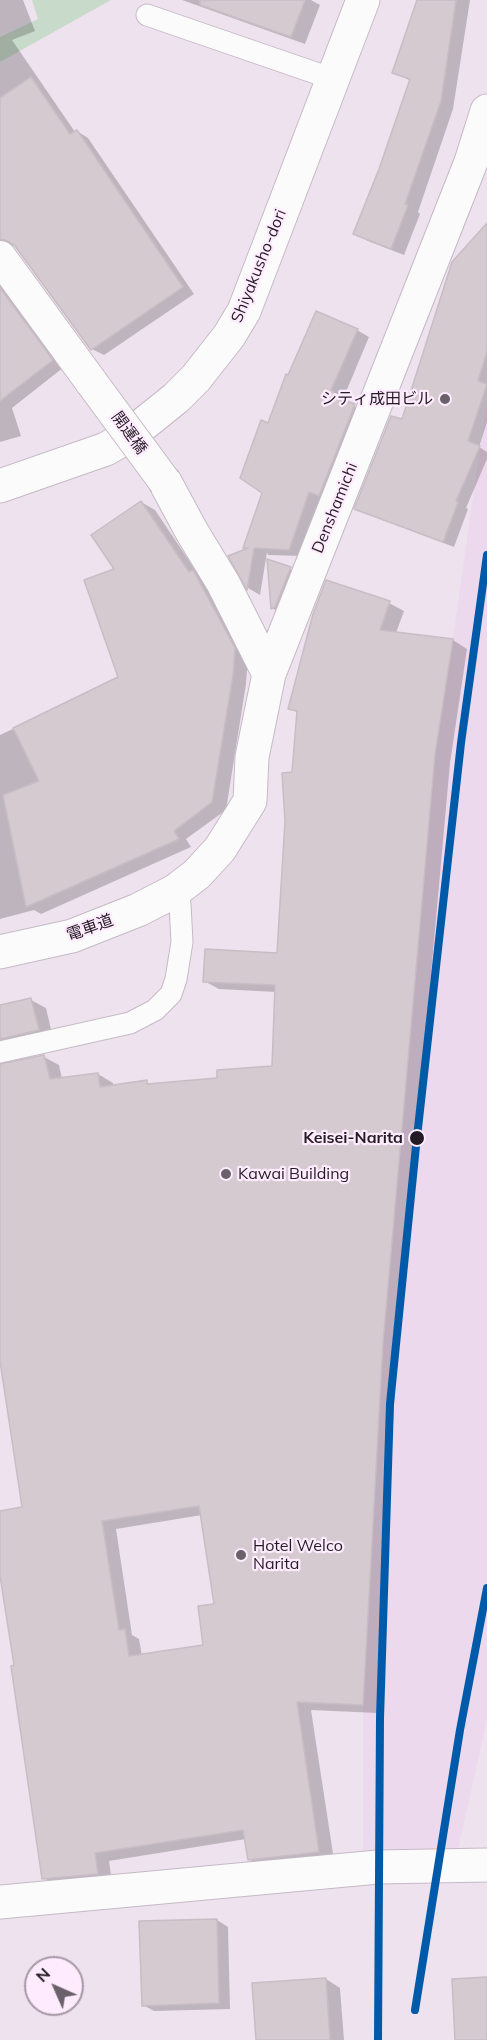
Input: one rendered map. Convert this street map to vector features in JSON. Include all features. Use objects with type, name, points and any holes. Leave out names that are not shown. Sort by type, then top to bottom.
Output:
[{"type":"street","name":"Shiyakusho-dori","points":[[0,486],[106,449],[144,424],[176,398],[211,361],[244,311],[363,0]]},
{"type":"street","name":"Denshamichi","points":[[175,891],[197,874],[220,849],[250,801],[252,758],[269,674],[459,193],[487,111]]},
{"type":"street","name":"開運橋","points":[[0,257],[165,482]]},
{"type":"street","points":[[165,482],[223,583],[269,674]]},
{"type":"street","name":"電車道","points":[[0,952],[72,936],[138,910],[175,891]]},
{"type":"street","points":[[0,1902],[378,1867],[487,1865]]},
{"type":"lane","points":[[147,15],[333,79]]},
{"type":"lane","points":[[0,1052],[130,1023],[155,1010],[171,994],[176,979],[182,942],[180,904],[175,891]]},
{"type":"shaded area","points":[[487,398],[487,1720],[457,1854],[363,1855],[363,1705],[340,1704],[293,1057],[272,1056],[286,812],[398,773],[426,635],[453,638]]},
{"type":"green space","points":[[32,0],[111,0],[0,62],[0,37],[38,19]]},
{"type":"building","points":[[200,0],[305,0],[291,37],[200,5]]},
{"type":"building","points":[[417,0],[456,0],[441,101],[405,204],[408,205],[391,249],[353,234],[379,169],[410,79],[392,73]]},
{"type":"building","points":[[31,77],[70,134],[77,130],[183,287],[91,350],[15,246],[0,239],[0,98]]},
{"type":"building","points":[[487,223],[487,351],[478,381],[487,384],[468,441],[480,446],[456,501],[458,502],[443,542],[354,509],[391,416],[402,419],[452,262]]},
{"type":"building","points":[[0,288],[53,360],[0,401]]},
{"type":"building","points":[[316,311],[358,329],[331,390],[334,392],[332,396],[355,404],[319,496],[309,492],[289,550],[254,548],[247,590],[228,556],[248,548],[243,548],[262,493],[240,478],[261,420],[268,423],[286,374],[288,375]]},
{"type":"building","points":[[141,501],[189,572],[193,570],[235,648],[233,675],[212,802],[174,831],[179,839],[26,907],[3,795],[39,781],[13,728],[118,677],[84,580],[114,569],[91,535]]},
{"type":"building","points":[[267,559],[291,567],[275,607],[271,609]]},
{"type":"building","points":[[326,580],[390,601],[380,630],[453,639],[435,754],[383,1343],[363,1705],[297,1702],[319,1852],[248,1860],[243,1830],[95,1853],[98,1874],[42,1879],[0,1576],[0,1511],[22,1507],[0,1361],[0,1064],[44,1055],[50,1079],[98,1073],[100,1087],[147,1080],[147,1084],[217,1078],[217,1070],[272,1066],[275,985],[203,982],[205,949],[277,953],[285,821],[282,773],[292,772],[297,711],[288,709],[313,614]],"holes":[[[199,1506],[214,1604],[198,1606],[203,1645],[129,1656],[125,1629],[119,1630],[102,1521]]]},
{"type":"building","points":[[31,998],[39,1030],[0,1039],[0,1005]]},
{"type":"building","points":[[217,1919],[219,2003],[142,2006],[139,1921]]},
{"type":"building","points":[[487,1977],[487,2040],[455,2040],[452,1979]]},
{"type":"building","points":[[326,1978],[330,2040],[256,2040],[252,1983]]},
{"type":"transit line","points":[[378,2040],[380,1718],[390,1404],[461,743],[487,555]]},
{"type":"transit line","points":[[415,2010],[460,1730],[487,1588]]},
{"type":"place","name":"シティ成田ビル","points":[[445,399]]},
{"type":"place","name":"Keisei-Narita","points":[[417,1138]]},
{"type":"place","name":"Kawai Building","points":[[226,1174]]},
{"type":"place","name":"Hotel Welco Narita","points":[[241,1555]]}]
